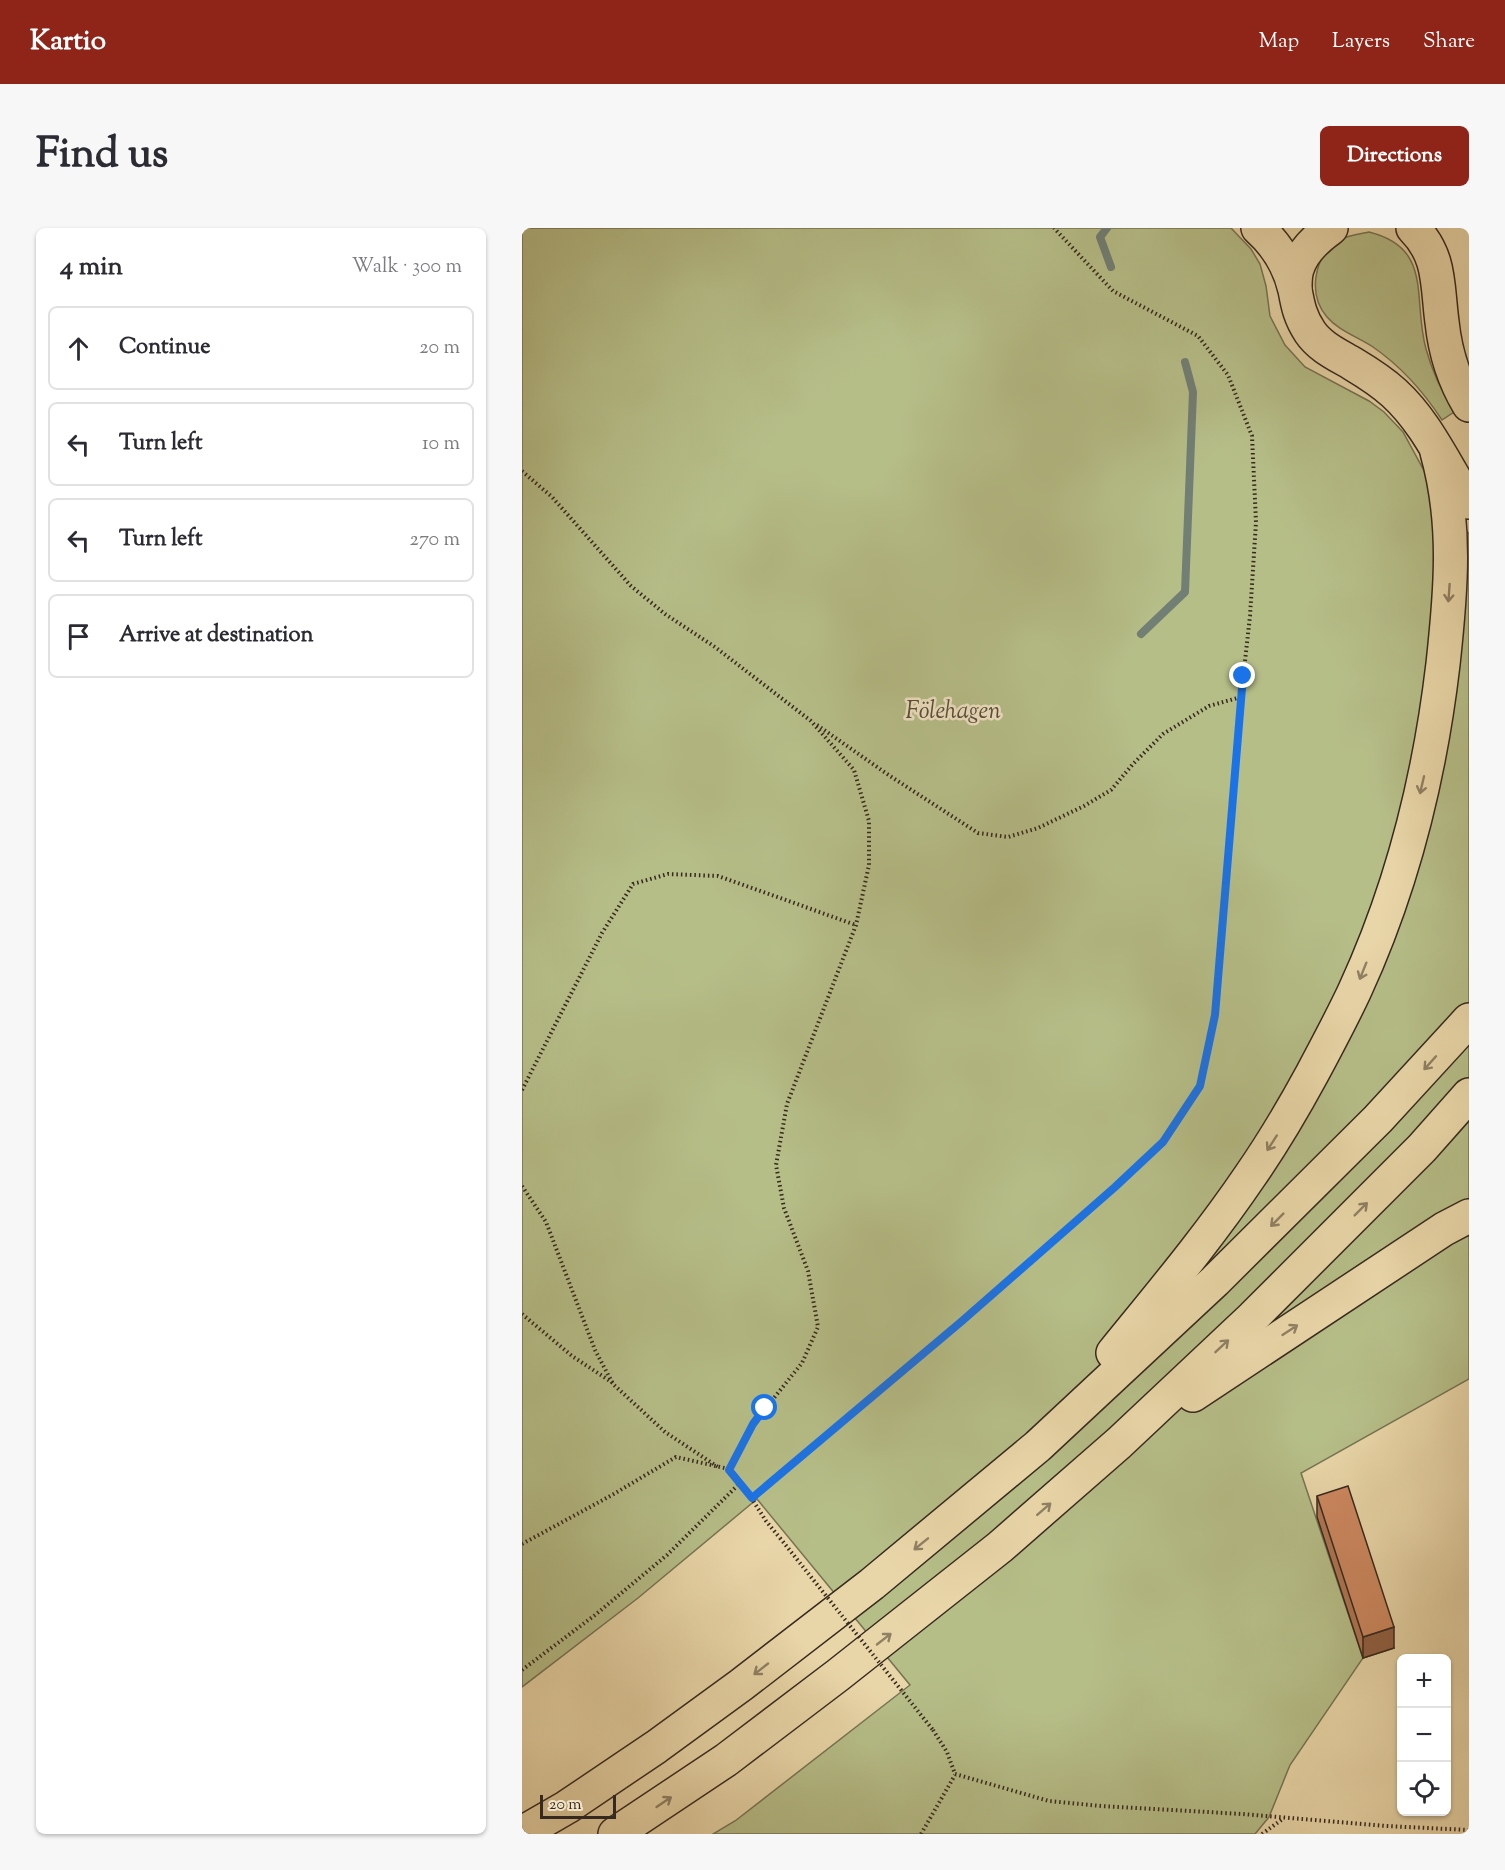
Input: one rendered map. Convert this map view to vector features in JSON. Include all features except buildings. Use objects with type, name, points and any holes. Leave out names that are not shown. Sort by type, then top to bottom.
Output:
[{"type":"main road","points":[[1258,228],[1280,250],[1294,288],[1298,310],[1311,333],[1329,351],[1374,377],[1395,394],[1413,414],[1469,502]]},
{"type":"main road","points":[[1294,288],[1297,269],[1304,255],[1317,238],[1331,228]]},
{"type":"main road","points":[[1413,228],[1424,239],[1434,260],[1446,347],[1452,368],[1469,405]]},
{"type":"main road","points":[[1038,1446],[1194,1255],[1251,1176],[1296,1102],[1356,989],[1402,864],[1428,762],[1439,701],[1452,560],[1446,482],[1437,452]]},
{"type":"main road","points":[[522,1833],[567,1807],[656,1747],[741,1685],[872,1584],[1038,1446],[1215,1281],[1378,1119],[1469,1020]]},
{"type":"main road","points":[[615,1834],[726,1760],[1000,1547],[1119,1443],[1253,1317],[1422,1148],[1469,1095]]},
{"type":"main road","points":[[1119,1443],[1444,1229],[1469,1215]]},
{"type":"path","points":[[752,1498],[962,1321],[1115,1187],[1163,1142],[1200,1086],[1215,1015],[1241,697],[1250,616],[1256,522],[1252,436],[1227,375],[1198,336],[1113,291],[1054,228]]},
{"type":"path","points":[[522,471],[552,497],[631,586],[665,614],[715,647],[812,721],[890,776],[978,833],[1008,837],[1038,828],[1093,801],[1111,790],[1162,734],[1209,706],[1241,697]]},
{"type":"path","points":[[729,1470],[753,1424],[802,1363],[818,1327],[808,1271],[784,1208],[776,1164],[787,1104],[855,925],[869,865],[869,821],[854,770],[812,721]]},
{"type":"path","points":[[522,1090],[602,933],[633,884],[669,874],[718,876],[855,925]]},
{"type":"path","points":[[522,1186],[546,1222],[595,1350],[613,1384]]},
{"type":"path","points":[[522,1314],[572,1356],[613,1384],[665,1432],[718,1467]]},
{"type":"path","points":[[522,1544],[612,1495],[676,1456],[729,1470],[752,1498],[766,1521],[933,1730],[947,1752],[955,1774],[921,1834]]},
{"type":"path","points":[[522,1670],[595,1615],[667,1555],[740,1484]]},
{"type":"path","points":[[955,1774],[1049,1801],[1469,1830]]},
{"type":"path","points":[[1262,1834],[1285,1817]]},
{"type":"green space","name":"Fölehagen","points":[[522,228],[1231,228],[1251,249],[1260,264],[1270,316],[1285,345],[1305,367],[1369,401],[1384,412],[1403,432],[1427,476],[1469,534],[1469,1379],[1301,1473],[1363,1658],[1290,1765],[1269,1817],[1255,1834],[713,1834],[735,1821],[910,1685],[757,1499],[638,1598],[522,1687]]},
{"type":"green space","points":[[1369,232],[1390,240],[1403,250],[1412,263],[1417,278],[1426,349],[1445,397],[1454,412],[1442,420],[1403,371],[1373,347],[1337,326],[1327,317],[1317,298],[1316,277],[1323,257],[1330,248],[1341,239]]},
{"type":"waterway","points":[[1107,228],[1100,237],[1111,267]]},
{"type":"waterway","points":[[1141,634],[1185,592],[1193,392],[1185,362]]},
{"type":"route","points":[[765,1408],[753,1424],[729,1470],[752,1498],[962,1321],[1115,1187],[1163,1142],[1200,1086],[1215,1015],[1243,676]]}]
